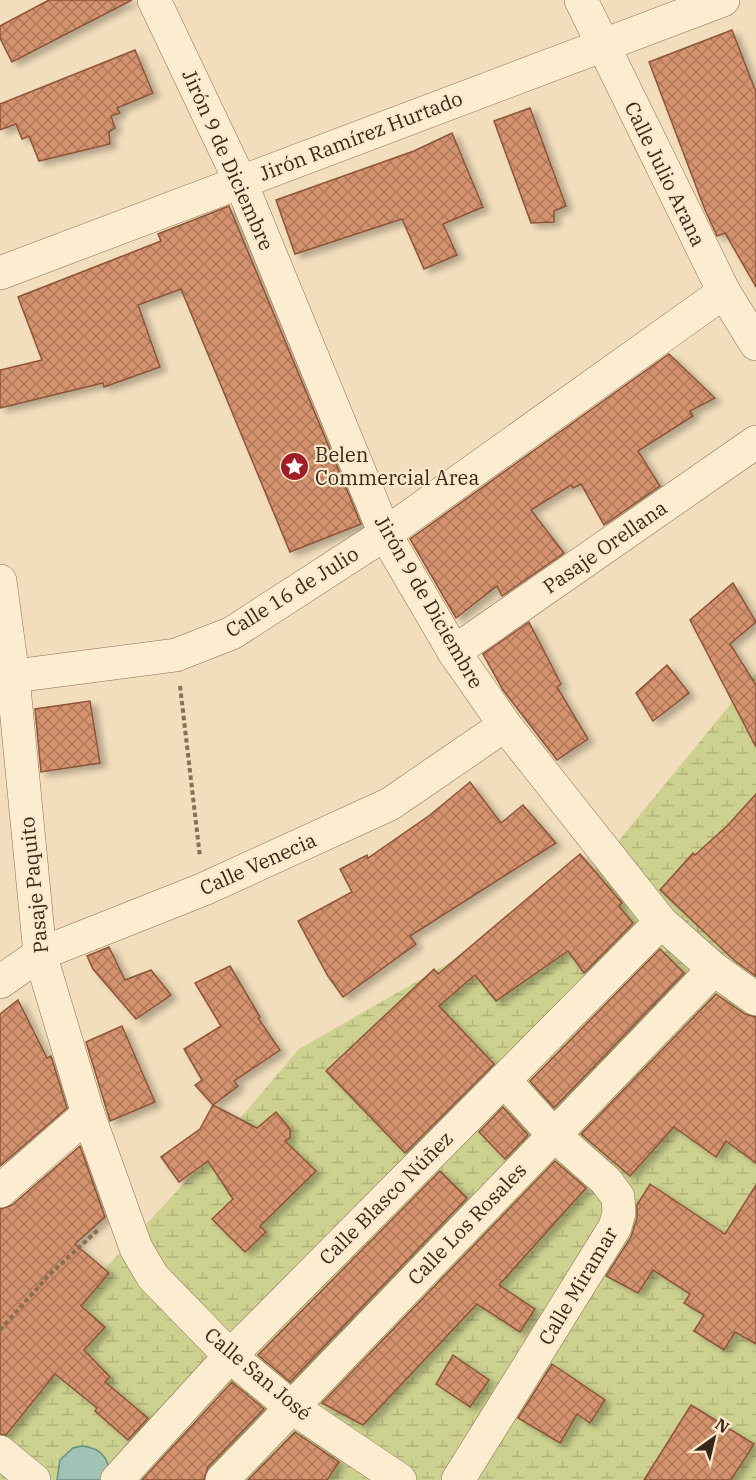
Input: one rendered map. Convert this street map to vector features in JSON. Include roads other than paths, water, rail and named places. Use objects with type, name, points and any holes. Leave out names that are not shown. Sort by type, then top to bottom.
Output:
[{"type":"street","name":"Jirón 9 de Diciembre","points":[[154,0],[241,183],[386,534],[454,652],[506,725],[661,922],[714,969],[756,999]]},
{"type":"street","name":"Calle Julio Arana","points":[[581,0],[724,292],[756,344]]},
{"type":"street","name":"Jirón Ramírez Hurtado","points":[[0,273],[723,0]]},
{"type":"street","name":"Calle 16 de Julio","points":[[6,677],[176,655],[232,633],[386,534],[724,292]]},
{"type":"street","name":"Pasaje Orellana","points":[[454,652],[756,442]]},
{"type":"street","name":"Pasaje Paquito","points":[[0,581],[6,677],[39,954],[88,1114],[136,1248]]},
{"type":"street","name":"Calle Venecia","points":[[0,982],[39,954],[204,889],[390,804],[506,725]]},
{"type":"street","name":"Calle Blasco Núñez","points":[[117,1480],[230,1356],[661,922]]},
{"type":"street","name":"Calle Los Rosales","points":[[222,1480],[714,969]]},
{"type":"street","name":"Calle Miramar","points":[[459,1480],[615,1227],[619,1213],[618,1197],[606,1181],[554,1135],[504,1080]]},
{"type":"street","points":[[0,1191],[88,1114]]},
{"type":"street","name":"Calle San José","points":[[136,1248],[153,1277],[230,1356],[291,1406],[400,1480]]},
{"type":"street","points":[[0,1452],[34,1480]]},
{"type":"place","name":"Belen Commercial Area","points":[[294,467]]}]
